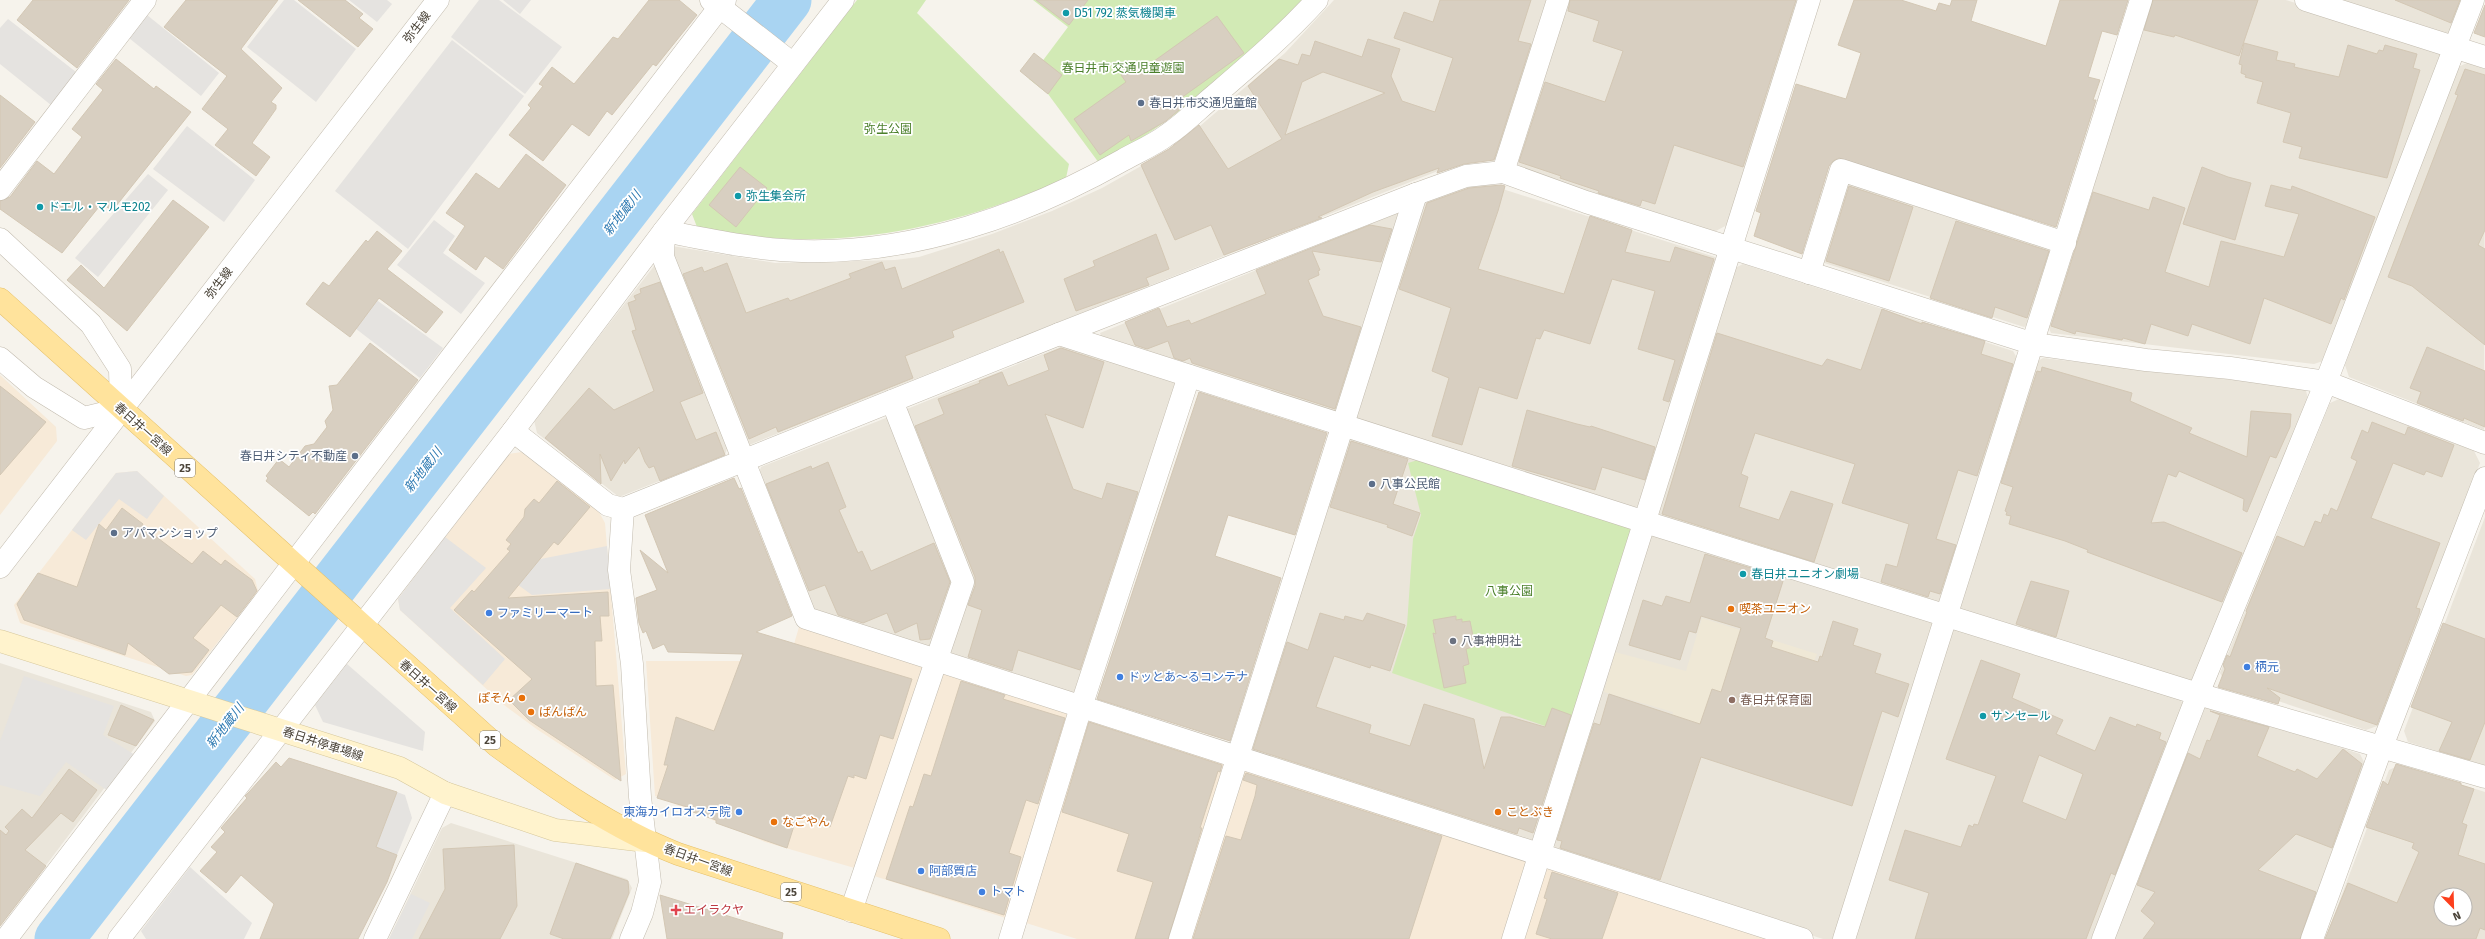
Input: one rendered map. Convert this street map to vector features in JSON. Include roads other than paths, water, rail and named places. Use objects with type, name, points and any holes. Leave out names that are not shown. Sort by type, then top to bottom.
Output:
[{"type":"main road","name":"春日井一宮線","points":[[0,299],[356,622],[497,746],[556,788],[645,840],[757,881],[939,939]]},
{"type":"main road","name":"春日井停車場線","points":[[0,641],[400,768],[445,793],[555,830],[645,840]]},
{"type":"street","points":[[0,189],[145,0]]},
{"type":"street","name":"弥生線","points":[[0,567],[438,0]]},
{"type":"street","points":[[119,939],[274,728],[356,622],[513,431],[664,231],[786,59],[843,0]]},
{"type":"street","points":[[664,231],[750,247],[803,251],[878,247],[943,235],[1012,212],[1048,199],[1090,178],[1168,135],[1286,34],[1317,0]]},
{"type":"street","points":[[1502,172],[1558,0]]},
{"type":"street","points":[[1513,939],[1809,0]]},
{"type":"street","points":[[1844,939],[2142,0]]},
{"type":"street","points":[[2306,0],[2456,47],[2485,58]]},
{"type":"street","points":[[2103,939],[2198,694],[2326,382],[2473,0]]},
{"type":"street","points":[[6,939],[196,703],[300,570],[723,7],[786,59]]},
{"type":"street","points":[[1809,273],[1841,170],[2065,243]]},
{"type":"street","points":[[513,431],[608,505],[623,509],[1059,334],[1416,194],[1466,176],[1502,172],[1586,202],[2034,344],[2146,360],[2230,368],[2326,382],[2485,443]]},
{"type":"street","points":[[1180,939],[1416,194]]},
{"type":"street","points":[[664,231],[663,257],[806,618],[1802,939]]},
{"type":"street","points":[[0,238],[91,324],[120,369],[121,409],[84,418],[34,387],[0,358]]},
{"type":"street","points":[[1059,334],[1645,522],[2198,694],[2381,749],[2485,777]]},
{"type":"street","points":[[1010,939],[1081,707],[1189,376]]},
{"type":"street","points":[[851,911],[964,582],[892,401]]},
{"type":"street","points":[[2312,939],[2381,749],[2485,478]]},
{"type":"street","points":[[623,509],[619,570],[632,664],[645,840],[650,882],[642,913],[631,939]]},
{"type":"street","points":[[375,939],[445,793]]},
{"type":"street","points":[[642,913],[648,939]]},
{"type":"waterway","name":"新地蔵川","points":[[59,939],[787,0]]},
{"type":"place","name":"D51 792 蒸気機関車","points":[[1066,13]]},
{"type":"place","name":"春日井市交通児童館","points":[[1141,103]]},
{"type":"place","name":"弥生集会所","points":[[738,196]]},
{"type":"place","name":"ドエル・マルモ202","points":[[40,207]]},
{"type":"place","name":"春日井シティ不動産","points":[[355,456]]},
{"type":"place","name":"八事公民館","points":[[1372,484]]},
{"type":"place","name":"アパマンショップ","points":[[114,533]]},
{"type":"place","name":"春日井ユニオン劇場","points":[[1743,574]]},
{"type":"place","name":"喫茶ユニオン","points":[[1731,609]]},
{"type":"place","name":"ファミリーマート","points":[[489,613]]},
{"type":"place","name":"八事神明社","points":[[1453,641]]},
{"type":"place","name":"柄元","points":[[2247,667]]},
{"type":"place","name":"ドッとあ〜るコンテナ","points":[[1120,677]]},
{"type":"place","name":"ぽそん","points":[[522,698]]},
{"type":"place","name":"春日井保育園","points":[[1732,700]]},
{"type":"place","name":"ばんばん","points":[[531,712]]},
{"type":"place","name":"サンセール","points":[[1983,716]]},
{"type":"place","name":"東海カイロオステ院","points":[[739,812]]},
{"type":"place","name":"ことぶき","points":[[1498,812]]},
{"type":"place","name":"なごやん","points":[[774,822]]},
{"type":"place","name":"阿部質店","points":[[921,871]]},
{"type":"place","name":"トマト","points":[[982,892]]},
{"type":"place","name":"エイラクヤ","points":[[676,910]]},
{"type":"park label","name":"春日井市 交通児童遊園","points":[[1123,68]]},
{"type":"park label","name":"弥生公園","points":[[888,129]]},
{"type":"park label","name":"八事公園","points":[[1509,591]]}]
